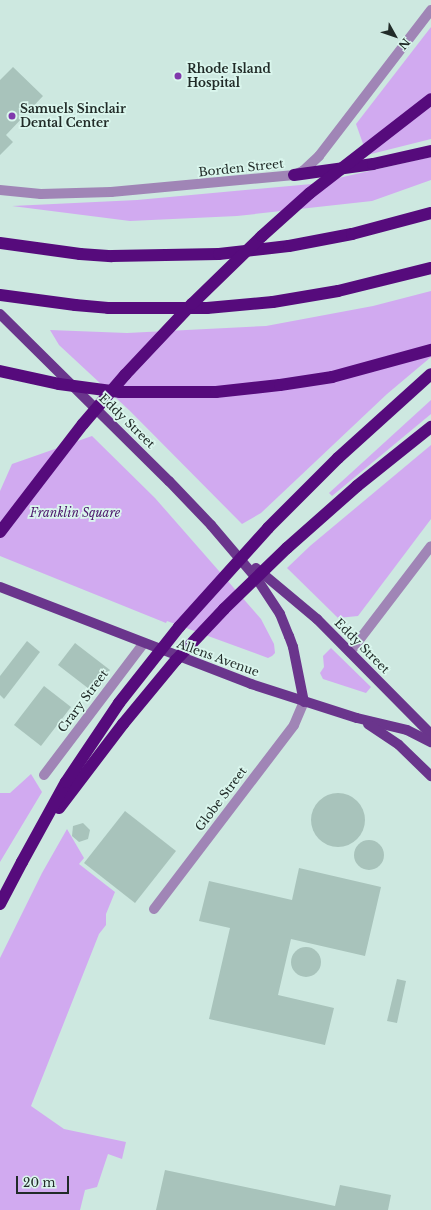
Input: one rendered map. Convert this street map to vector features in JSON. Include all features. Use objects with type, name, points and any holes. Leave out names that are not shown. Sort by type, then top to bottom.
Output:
[{"type":"highway","points":[[0,532],[83,424],[125,375],[192,304],[262,236],[310,194],[431,99]]},
{"type":"highway","points":[[294,176],[373,164],[431,151]]},
{"type":"highway","points":[[0,243],[80,254],[112,256],[219,254],[289,246],[352,234],[431,212]]},
{"type":"highway","points":[[0,295],[108,308],[207,308],[273,302],[323,294],[371,284],[431,268]]},
{"type":"highway","points":[[0,371],[59,384],[105,390],[150,393],[216,392],[280,385],[332,377],[431,350]]},
{"type":"highway","points":[[0,904],[66,782],[119,703],[184,622],[268,528],[338,458],[431,374]]},
{"type":"highway","points":[[22,862],[67,797],[144,698],[224,609],[287,548],[357,486],[431,427]]},
{"type":"main road","name":"Eddy Street","points":[[0,314],[170,481],[233,550],[258,580],[280,614],[294,647],[304,702]]},
{"type":"main road","name":"Eddy Street","points":[[233,550],[294,599],[350,652],[431,734]]},
{"type":"main road","name":"Allens Avenue","points":[[0,587],[143,644],[251,684],[357,718],[407,730],[431,742]]},
{"type":"main road","points":[[357,718],[399,745],[431,776]]},
{"type":"street","name":"Borden Street","points":[[0,190],[41,194],[117,192],[294,176],[303,171],[319,156],[431,10]]},
{"type":"street","points":[[350,652],[431,546]]},
{"type":"street","name":"Crary Street","points":[[44,775],[143,644]]},
{"type":"street","name":"Globe Street","points":[[154,909],[294,725],[304,702]]},
{"type":"green space","points":[[431,27],[431,139],[367,155],[356,124]]},
{"type":"green space","points":[[431,157],[431,180],[372,201],[237,216],[130,221],[12,206],[137,200],[312,184]]},
{"type":"green space","points":[[431,291],[431,357],[387,394],[261,513],[242,524],[129,410],[59,345],[50,330],[127,333],[266,326],[373,306]]},
{"type":"green space","points":[[431,400],[431,414],[332,496],[329,493]]},
{"type":"green space","name":"Franklin Square","points":[[92,436],[155,498],[261,619],[274,644],[275,653],[272,656],[268,658],[167,621],[166,623],[0,556],[0,491],[12,464]]},
{"type":"green space","points":[[431,445],[431,519],[358,616],[338,618],[287,568],[310,546]]},
{"type":"green space","points":[[331,648],[371,687],[366,693],[323,679],[320,673],[324,667],[323,656]]},
{"type":"green space","points":[[31,774],[42,792],[0,862],[0,793],[10,793]]},
{"type":"green space","points":[[67,829],[84,858],[79,864],[115,892],[106,914],[106,925],[99,934],[31,1106],[64,1129],[126,1142],[122,1159],[108,1154],[97,1187],[85,1190],[80,1210],[0,1210],[0,958],[42,873]]},
{"type":"building","name":"Samuels Sinclair Dental Center","points":[[13,67],[43,96],[6,135],[13,142],[0,155],[0,80]]},
{"type":"building","points":[[27,641],[40,652],[4,699],[0,695],[0,676]]},
{"type":"building","points":[[75,643],[110,670],[93,692],[58,665]]},
{"type":"building","points":[[44,686],[71,707],[41,746],[14,725]]},
{"type":"building","points":[[333,793],[343,793],[353,797],[361,805],[365,815],[365,825],[361,835],[353,843],[343,847],[333,847],[323,843],[315,835],[311,825],[311,815],[315,805],[323,797]]},
{"type":"building","points":[[125,811],[176,851],[135,903],[84,863]]},
{"type":"building","points":[[83,823],[90,830],[88,839],[79,842],[72,836],[73,826]]},
{"type":"building","points":[[369,840],[380,844],[384,855],[380,866],[369,870],[358,866],[354,855],[358,844]]},
{"type":"building","points":[[299,868],[381,887],[365,956],[291,939],[278,995],[334,1008],[325,1045],[209,1019],[230,928],[199,921],[209,881],[292,900]]},
{"type":"building","points":[[306,947],[317,951],[321,962],[317,973],[306,977],[295,973],[291,962],[295,951]]},
{"type":"building","points":[[397,979],[406,981],[397,1023],[387,1021]]},
{"type":"building","points":[[165,1170],[335,1206],[340,1185],[391,1195],[388,1210],[156,1210]]},
{"type":"place","name":"Rhode Island Hospital","points":[[178,76]]},
{"type":"place","name":"Samuels Sinclair Dental Center","points":[[12,116]]}]
